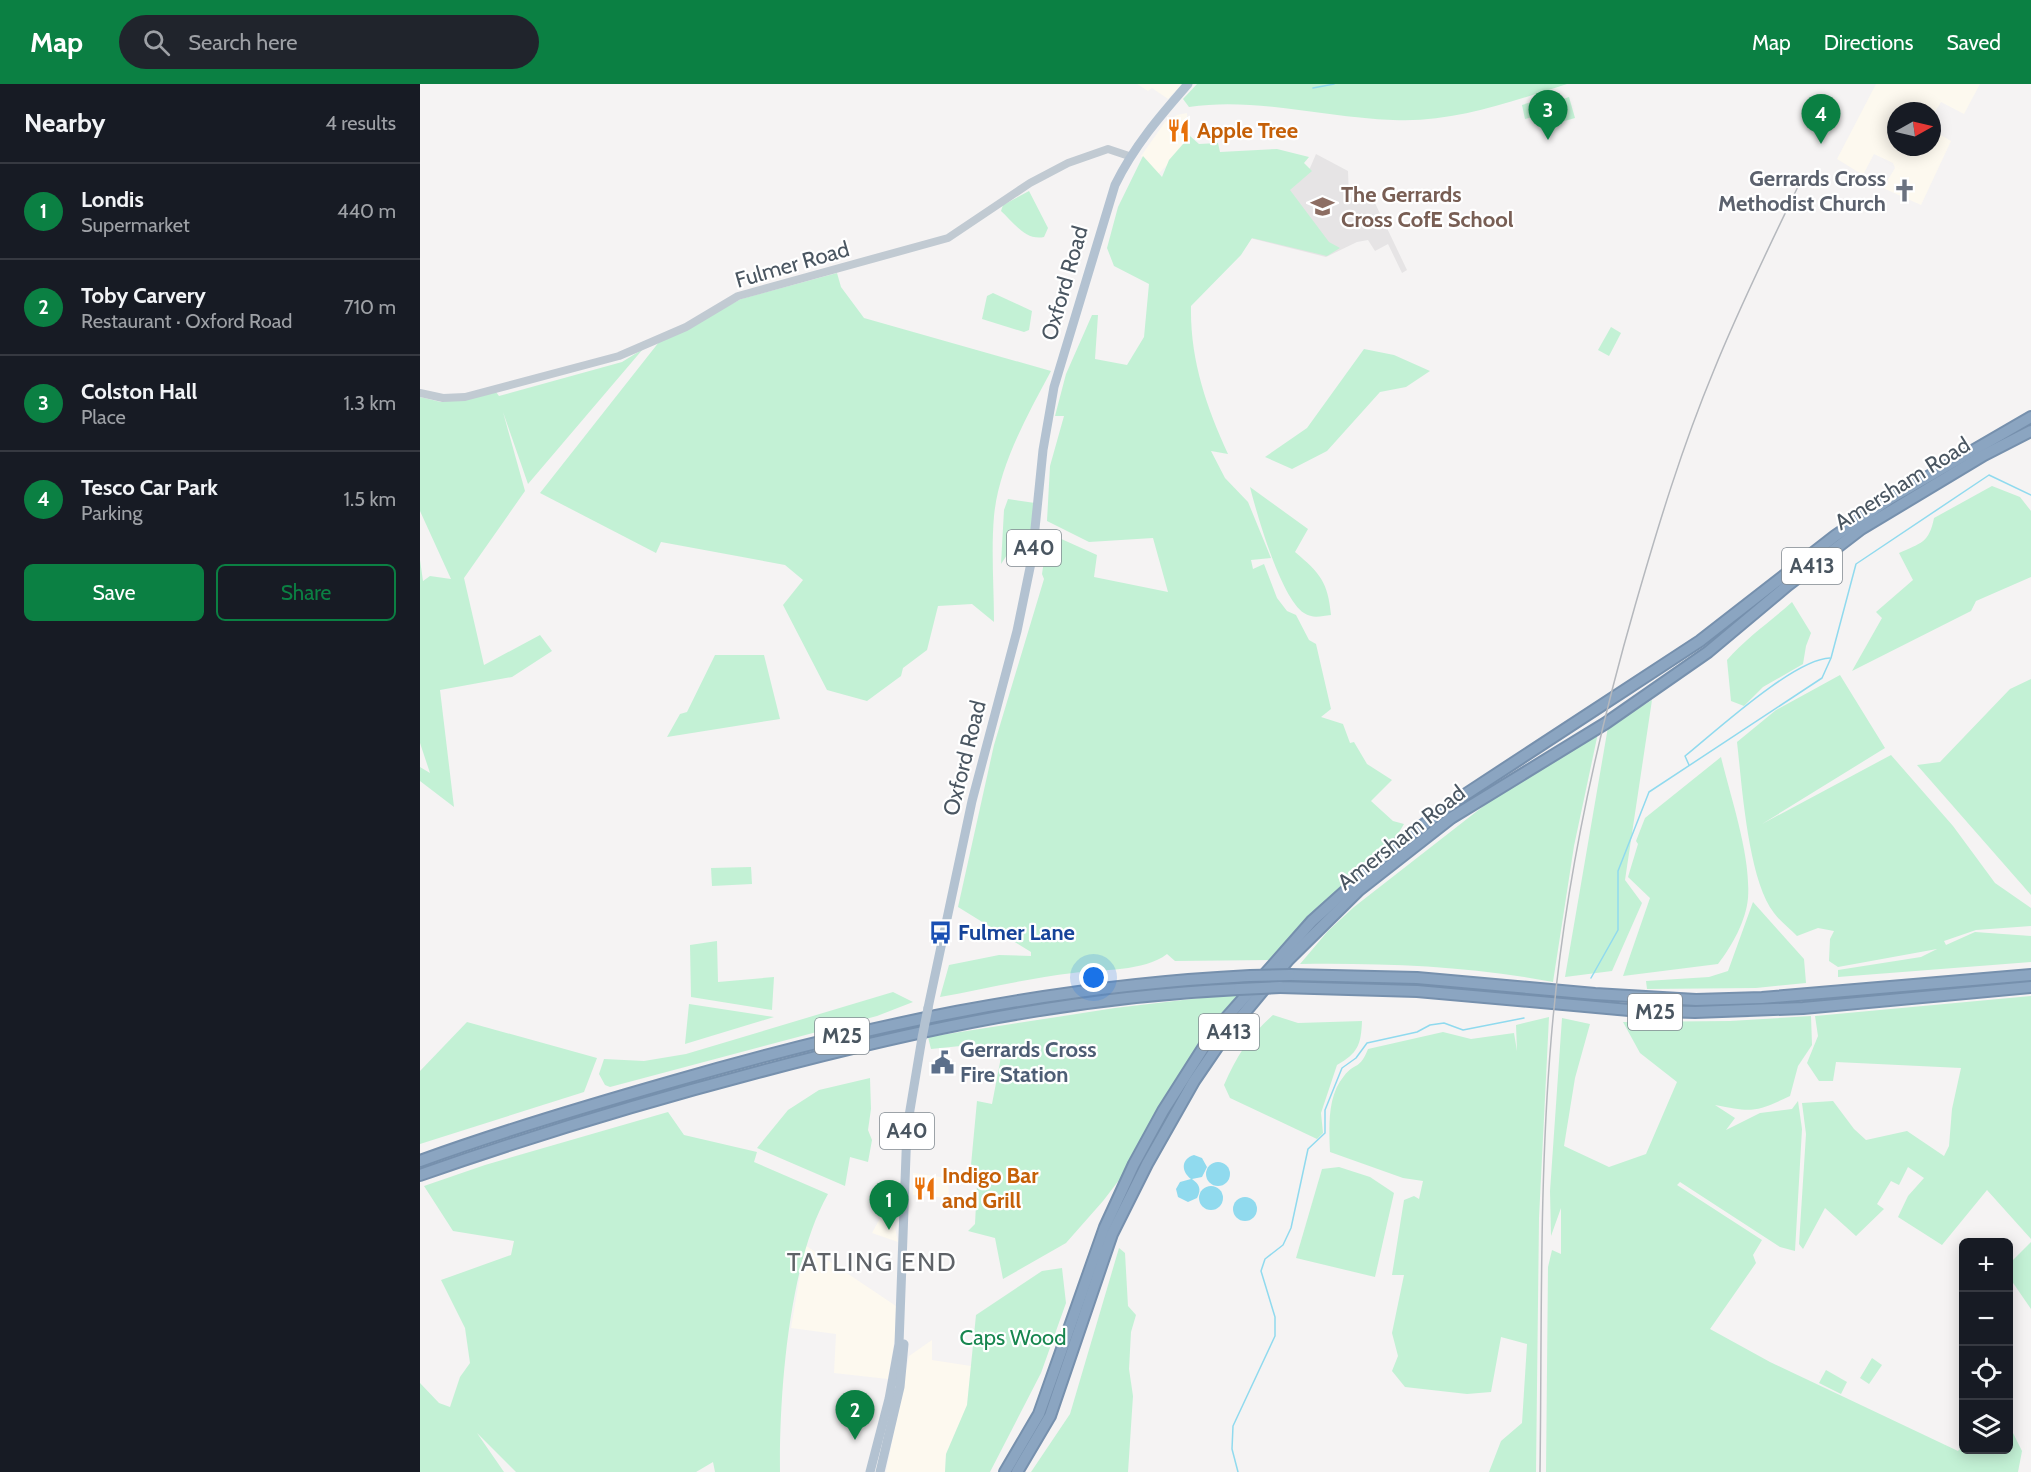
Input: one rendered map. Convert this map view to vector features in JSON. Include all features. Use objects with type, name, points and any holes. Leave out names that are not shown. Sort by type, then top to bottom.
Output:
[{"type":"highway","name":"A413","points":[[1005,1472],[1039,1414],[1105,1227],[1134,1164],[1163,1111],[1212,1034],[1312,921],[1399,843],[1460,798],[1700,641],[1834,536],[1888,500],[2031,417]]},
{"type":"highway","name":"Amersham Road","points":[[1017,1472],[1050,1416],[1112,1234],[1147,1164],[1172,1119],[1222,1040],[1288,960],[1359,890],[1451,818],[1606,723],[1708,652],[1861,529],[1984,455],[2031,431]]},
{"type":"highway","name":"M25","points":[[420,1159],[579,1108],[721,1067],[930,1016],[1091,988],[1290,975],[1417,978],[1595,994],[1696,1000],[1762,998],[2031,975]]},
{"type":"highway","name":"M25","points":[[420,1175],[671,1096],[901,1035],[976,1019],[1072,1004],[1280,987],[1417,991],[1629,1010],[1706,1012],[1793,1008],[2031,987]]},
{"type":"main road","name":"Oxford Road","points":[[870,1472],[881,1449],[899,1344],[908,1128],[922,1038],[970,811],[1017,631],[1032,558],[1043,450],[1054,387],[1115,185],[1129,156],[1188,84]]},
{"type":"main road","name":"A40","points":[[880,1472],[881,1449]]},
{"type":"street","name":"Fulmer Road","points":[[420,393],[443,398],[465,397],[619,356],[686,327],[738,296],[948,238],[1030,183],[1068,163],[1108,148],[1129,156]]},
{"type":"shaded area","points":[[1137,84],[1182,84],[1168,99],[1152,88],[1148,91]]},
{"type":"shaded area","points":[[1876,84],[1980,84],[1964,114],[1941,102],[1887,102],[1887,156],[1941,156],[1941,135],[1951,141],[1921,205],[1883,188],[1895,168],[1893,163],[1874,154],[1863,175],[1837,159]]},
{"type":"shaded area","points":[[1187,113],[1188,145],[1157,175],[1141,156],[1165,122],[1177,115]]},
{"type":"shaded area","name":"The Gerrards Cross CofE School","points":[[1316,154],[1348,171],[1349,197],[1374,201],[1407,270],[1402,273],[1388,244],[1375,251],[1368,240],[1357,242],[1326,257],[1246,237],[1310,168]]},
{"type":"shaded area","points":[[913,1173],[948,1178],[949,1198],[913,1195]]},
{"type":"shaded area","points":[[884,1211],[894,1223],[898,1242],[872,1233]]},
{"type":"shaded area","points":[[805,1245],[896,1306],[895,1337],[888,1379],[834,1373],[836,1334],[791,1328]]},
{"type":"shaded area","points":[[932,1340],[932,1360],[971,1366],[967,1406],[946,1454],[945,1472],[886,1472],[909,1356]]},
{"type":"green space","points":[[1197,84],[1567,84],[1460,115],[1393,120],[1266,106],[1189,107],[1183,99]]},
{"type":"green space","points":[[1569,97],[1575,118],[1554,124],[1548,104]]},
{"type":"green space","points":[[1544,98],[1549,113],[1525,119],[1522,105]]},
{"type":"green space","points":[[1190,136],[1199,144],[1218,143],[1220,152],[1277,149],[1309,157],[1304,163],[1312,171],[1290,190],[1329,242],[1340,248],[1327,256],[1252,238],[1241,255],[1191,306],[1193,345],[1206,400],[1228,454],[1211,451],[1225,478],[1248,502],[1271,558],[1251,560],[1253,569],[1264,564],[1277,598],[1287,611],[1296,615],[1309,640],[1316,644],[1331,709],[1321,717],[1343,724],[1350,743],[1354,742],[1367,764],[1392,780],[1371,801],[1393,821],[1404,824],[1395,839],[1340,887],[1270,960],[1175,961],[1167,954],[1158,960],[1135,967],[1056,975],[940,997],[949,965],[999,955],[1031,956],[1031,952],[958,907],[994,745],[1044,579],[1042,574],[1048,533],[1097,555],[1094,577],[1168,592],[1153,538],[1089,542],[1047,521],[1050,466],[1064,416],[1055,416],[1066,374],[1092,315],[1098,315],[1095,359],[1127,365],[1144,337],[1149,284],[1114,266],[1107,248],[1118,207],[1143,156],[1162,177],[1169,160]]},
{"type":"green space","points":[[1029,191],[1048,228],[1044,237],[1038,238],[1026,234],[1001,211],[1003,205]]},
{"type":"green space","points":[[837,273],[841,287],[864,318],[1051,371],[1015,441],[997,497],[993,543],[994,622],[972,604],[938,606],[927,650],[903,668],[901,676],[867,701],[827,690],[783,605],[803,580],[785,565],[661,542],[656,553],[540,493],[659,342],[741,299]]},
{"type":"green space","points":[[993,293],[1032,311],[1029,330],[1024,332],[982,319],[987,296]]},
{"type":"green space","points":[[1611,327],[1621,333],[1609,356],[1598,350]]},
{"type":"green space","points":[[643,349],[528,484],[503,412],[525,491],[464,578],[484,665],[540,635],[552,651],[512,677],[440,690],[454,807],[420,781],[420,767],[430,773],[420,743],[420,560],[423,581],[430,576],[451,579],[420,511],[420,397],[441,402],[496,392],[499,396],[622,362]]},
{"type":"green space","points":[[1364,349],[1394,355],[1430,371],[1406,387],[1380,392],[1327,451],[1292,469],[1265,457],[1307,428]]},
{"type":"green space","points":[[1992,486],[2020,497],[2031,511],[2031,577],[1976,601],[1971,611],[1852,671],[1882,618],[1876,612],[1913,580],[1899,553],[1927,537],[1934,518]]},
{"type":"green space","points":[[1250,487],[1308,529],[1295,552],[1317,572],[1325,586],[1331,615],[1311,616],[1295,604],[1271,555]]},
{"type":"green space","points":[[1008,499],[1035,503],[1028,563],[1017,565],[1007,555],[1001,564],[1004,510]]},
{"type":"green space","points":[[1792,602],[1811,633],[1803,664],[1763,687],[1744,706],[1731,701],[1727,660],[1750,637]]},
{"type":"green space","points":[[715,655],[764,655],[780,719],[667,737],[680,714],[687,712]]},
{"type":"green space","points":[[1840,675],[1885,748],[1762,824],[1891,755],[1953,826],[1995,883],[2031,908],[2031,926],[1976,930],[1944,941],[1946,945],[1975,932],[2031,936],[2031,962],[1838,977],[1838,970],[1921,957],[1937,949],[1838,967],[1829,961],[1830,939],[1834,931],[1818,928],[1797,936],[1774,913],[1765,898],[1752,856],[1737,742],[1776,710]]},
{"type":"green space","points":[[2031,679],[2031,895],[1917,765],[1940,762],[2010,689]]},
{"type":"green space","points":[[1652,700],[1625,880],[1642,903],[1612,971],[1565,977],[1608,727]]},
{"type":"green space","points":[[1598,733],[1574,846],[1553,982],[1458,969],[1364,964],[1300,964],[1328,931],[1354,907],[1490,801]]},
{"type":"green space","points":[[1721,757],[1735,809],[1748,881],[1747,907],[1738,933],[1718,964],[1623,976],[1650,898],[1628,877],[1638,844],[1636,841],[1645,818]]},
{"type":"green space","points":[[751,867],[752,884],[712,886],[711,868]]},
{"type":"green space","points":[[1753,902],[1804,959],[1806,983],[1756,988],[1647,989],[1646,981],[1709,977],[1728,971]]},
{"type":"green space","points":[[717,941],[718,982],[774,977],[772,1010],[691,997],[690,945]]},
{"type":"green space","points":[[893,992],[913,1002],[877,1016],[610,1087],[605,1085],[599,1074],[604,1059],[644,1061],[686,1054]]},
{"type":"green space","points":[[1217,996],[1240,996],[1126,1171],[1066,1243],[1003,1279],[995,1238],[968,1231],[975,1224],[978,1166],[971,1165],[977,1101],[992,1104],[1001,1057],[980,1044],[931,1049],[928,1037],[1115,1008]]},
{"type":"green space","points":[[2031,996],[2031,1239],[1987,1190],[1942,1245],[1898,1217],[1908,1196],[1924,1178],[1908,1167],[1899,1185],[1891,1181],[1877,1204],[1884,1209],[1856,1236],[1825,1208],[1803,1249],[1799,1244],[1806,1134],[1802,1103],[1833,1101],[1854,1129],[1866,1140],[1907,1131],[1944,1156],[1949,1146],[1952,1109],[1961,1068],[1836,1062],[1833,1081],[1819,1081],[1807,1063],[1818,1036],[1815,1016]]},
{"type":"green space","points":[[689,1004],[774,1017],[685,1044]]},
{"type":"green space","points":[[1273,1015],[1298,1023],[1362,1021],[1361,1036],[1357,1047],[1350,1056],[1337,1065],[1321,1113],[1323,1133],[1317,1139],[1230,1098],[1224,1085],[1244,1047]]},
{"type":"green space","points":[[1811,1016],[1812,1045],[1798,1066],[1790,1096],[1753,1110],[1715,1105],[1735,1118],[1726,1130],[1760,1113],[1792,1109],[1798,1101],[1802,1129],[1795,1251],[1780,1247],[1680,1182],[1677,1185],[1762,1240],[1753,1255],[1756,1263],[1710,1329],[1770,1362],[1959,1450],[1959,1454],[2013,1454],[2013,1433],[2022,1451],[2018,1472],[1546,1472],[1548,1267],[1552,1250],[1561,1254],[1561,1208],[1551,1236],[1550,1191],[1562,1018],[1590,1024],[1575,1078],[1564,1146],[1609,1167],[1646,1154],[1677,1082],[1640,1053],[1623,1022],[1730,1021]]},
{"type":"green space","points":[[1549,1017],[1539,1218],[1536,1472],[1489,1472],[1501,1441],[1522,1423],[1527,1344],[1501,1337],[1491,1392],[1467,1394],[1405,1387],[1392,1371],[1398,1356],[1392,1333],[1404,1275],[1392,1275],[1404,1200],[1414,1196],[1419,1199],[1423,1181],[1403,1178],[1330,1152],[1330,1112],[1338,1084],[1360,1063],[1368,1049],[1443,1032],[1471,1039],[1514,1033],[1517,1051],[1516,1025]]},
{"type":"green space","points":[[467,1022],[597,1058],[584,1092],[420,1144],[420,1071]]},
{"type":"green space","points":[[870,1078],[871,1109],[868,1130],[872,1140],[868,1162],[850,1157],[845,1186],[757,1148],[788,1110],[819,1090]]},
{"type":"green space","points":[[668,1112],[684,1135],[757,1152],[754,1162],[828,1194],[815,1222],[795,1291],[784,1367],[780,1472],[715,1472],[713,1462],[696,1472],[516,1472],[477,1433],[504,1472],[420,1472],[420,1383],[439,1403],[450,1407],[460,1377],[470,1363],[465,1328],[441,1280],[511,1255],[514,1241],[453,1231],[424,1186],[485,1165]]},
{"type":"green space","points":[[1339,1167],[1370,1177],[1394,1193],[1375,1277],[1296,1258],[1322,1169]]},
{"type":"green space","points":[[2031,1242],[2031,1309],[2013,1283],[2013,1260]]},
{"type":"green space","name":"Caps Wood","points":[[1119,1248],[1125,1253],[1128,1306],[1136,1315],[1131,1332],[1129,1369],[1133,1396],[1128,1472],[1031,1472],[1070,1414]]},
{"type":"green space","name":"Caps Wood","points":[[1062,1268],[1066,1303],[1041,1373],[990,1472],[945,1472],[946,1454],[967,1405],[976,1315],[1042,1271]]},
{"type":"green space","points":[[1872,1358],[1882,1365],[1869,1384],[1860,1378]]},
{"type":"green space","points":[[1826,1370],[1847,1382],[1841,1394],[1819,1383]]},
{"type":"water","points":[[1194,1155],[1202,1158],[1207,1167],[1202,1177],[1192,1179],[1198,1185],[1199,1192],[1197,1198],[1188,1202],[1178,1197],[1176,1189],[1180,1182],[1191,1179],[1185,1172],[1184,1166],[1187,1159]]},
{"type":"water","points":[[1218,1162],[1226,1166],[1230,1174],[1226,1182],[1218,1186],[1210,1182],[1206,1174],[1210,1166]]},
{"type":"water","points":[[1211,1186],[1219,1190],[1223,1198],[1219,1206],[1211,1210],[1203,1206],[1199,1198],[1203,1190]]},
{"type":"water","points":[[1245,1197],[1253,1201],[1257,1209],[1253,1217],[1245,1221],[1237,1217],[1233,1209],[1237,1201]]},
{"type":"waterway","points":[[1313,88],[1334,84]]},
{"type":"waterway","points":[[1591,978],[1618,930],[1618,871],[1649,792],[1822,678],[1831,658],[1856,564],[1989,475],[2031,495]]},
{"type":"waterway","points":[[1689,765],[1685,756],[1756,698],[1797,670],[1815,661],[1830,658]]},
{"type":"waterway","points":[[1238,1472],[1232,1449],[1233,1426],[1275,1336],[1275,1317],[1261,1271],[1265,1259],[1283,1245],[1291,1228],[1308,1149],[1325,1133],[1325,1110],[1342,1068],[1356,1058],[1367,1043],[1417,1032],[1430,1025],[1444,1023],[1463,1030],[1524,1018]]},
{"type":"railway","points":[[1540,1472],[1542,1256],[1547,1095],[1563,931],[1582,821],[1620,659],[1681,457],[1724,345],[1804,174]]},
{"type":"place","name":"Apple Tree","points":[[1179,130]]},
{"type":"place","name":"Colston Hall","points":[[1548,140]]},
{"type":"place","name":"Tesco Car Park","points":[[1821,144]]},
{"type":"place","name":"Gerrards Cross Methodist Church","points":[[1904,191]]},
{"type":"place","name":"The Gerrards Cross CofE School","points":[[1323,207]]},
{"type":"place","name":"Fulmer Lane","points":[[940,932]]},
{"type":"place","name":"Gerrards Cross Fire Station","points":[[942,1062]]},
{"type":"place","name":"Indigo Bar and Grill","points":[[924,1188]]},
{"type":"place","name":"Londis","points":[[889,1230]]},
{"type":"place","name":"Toby Carvery","points":[[855,1440]]},
{"type":"district","name":"TATLING END","points":[[872,1262]]}]
